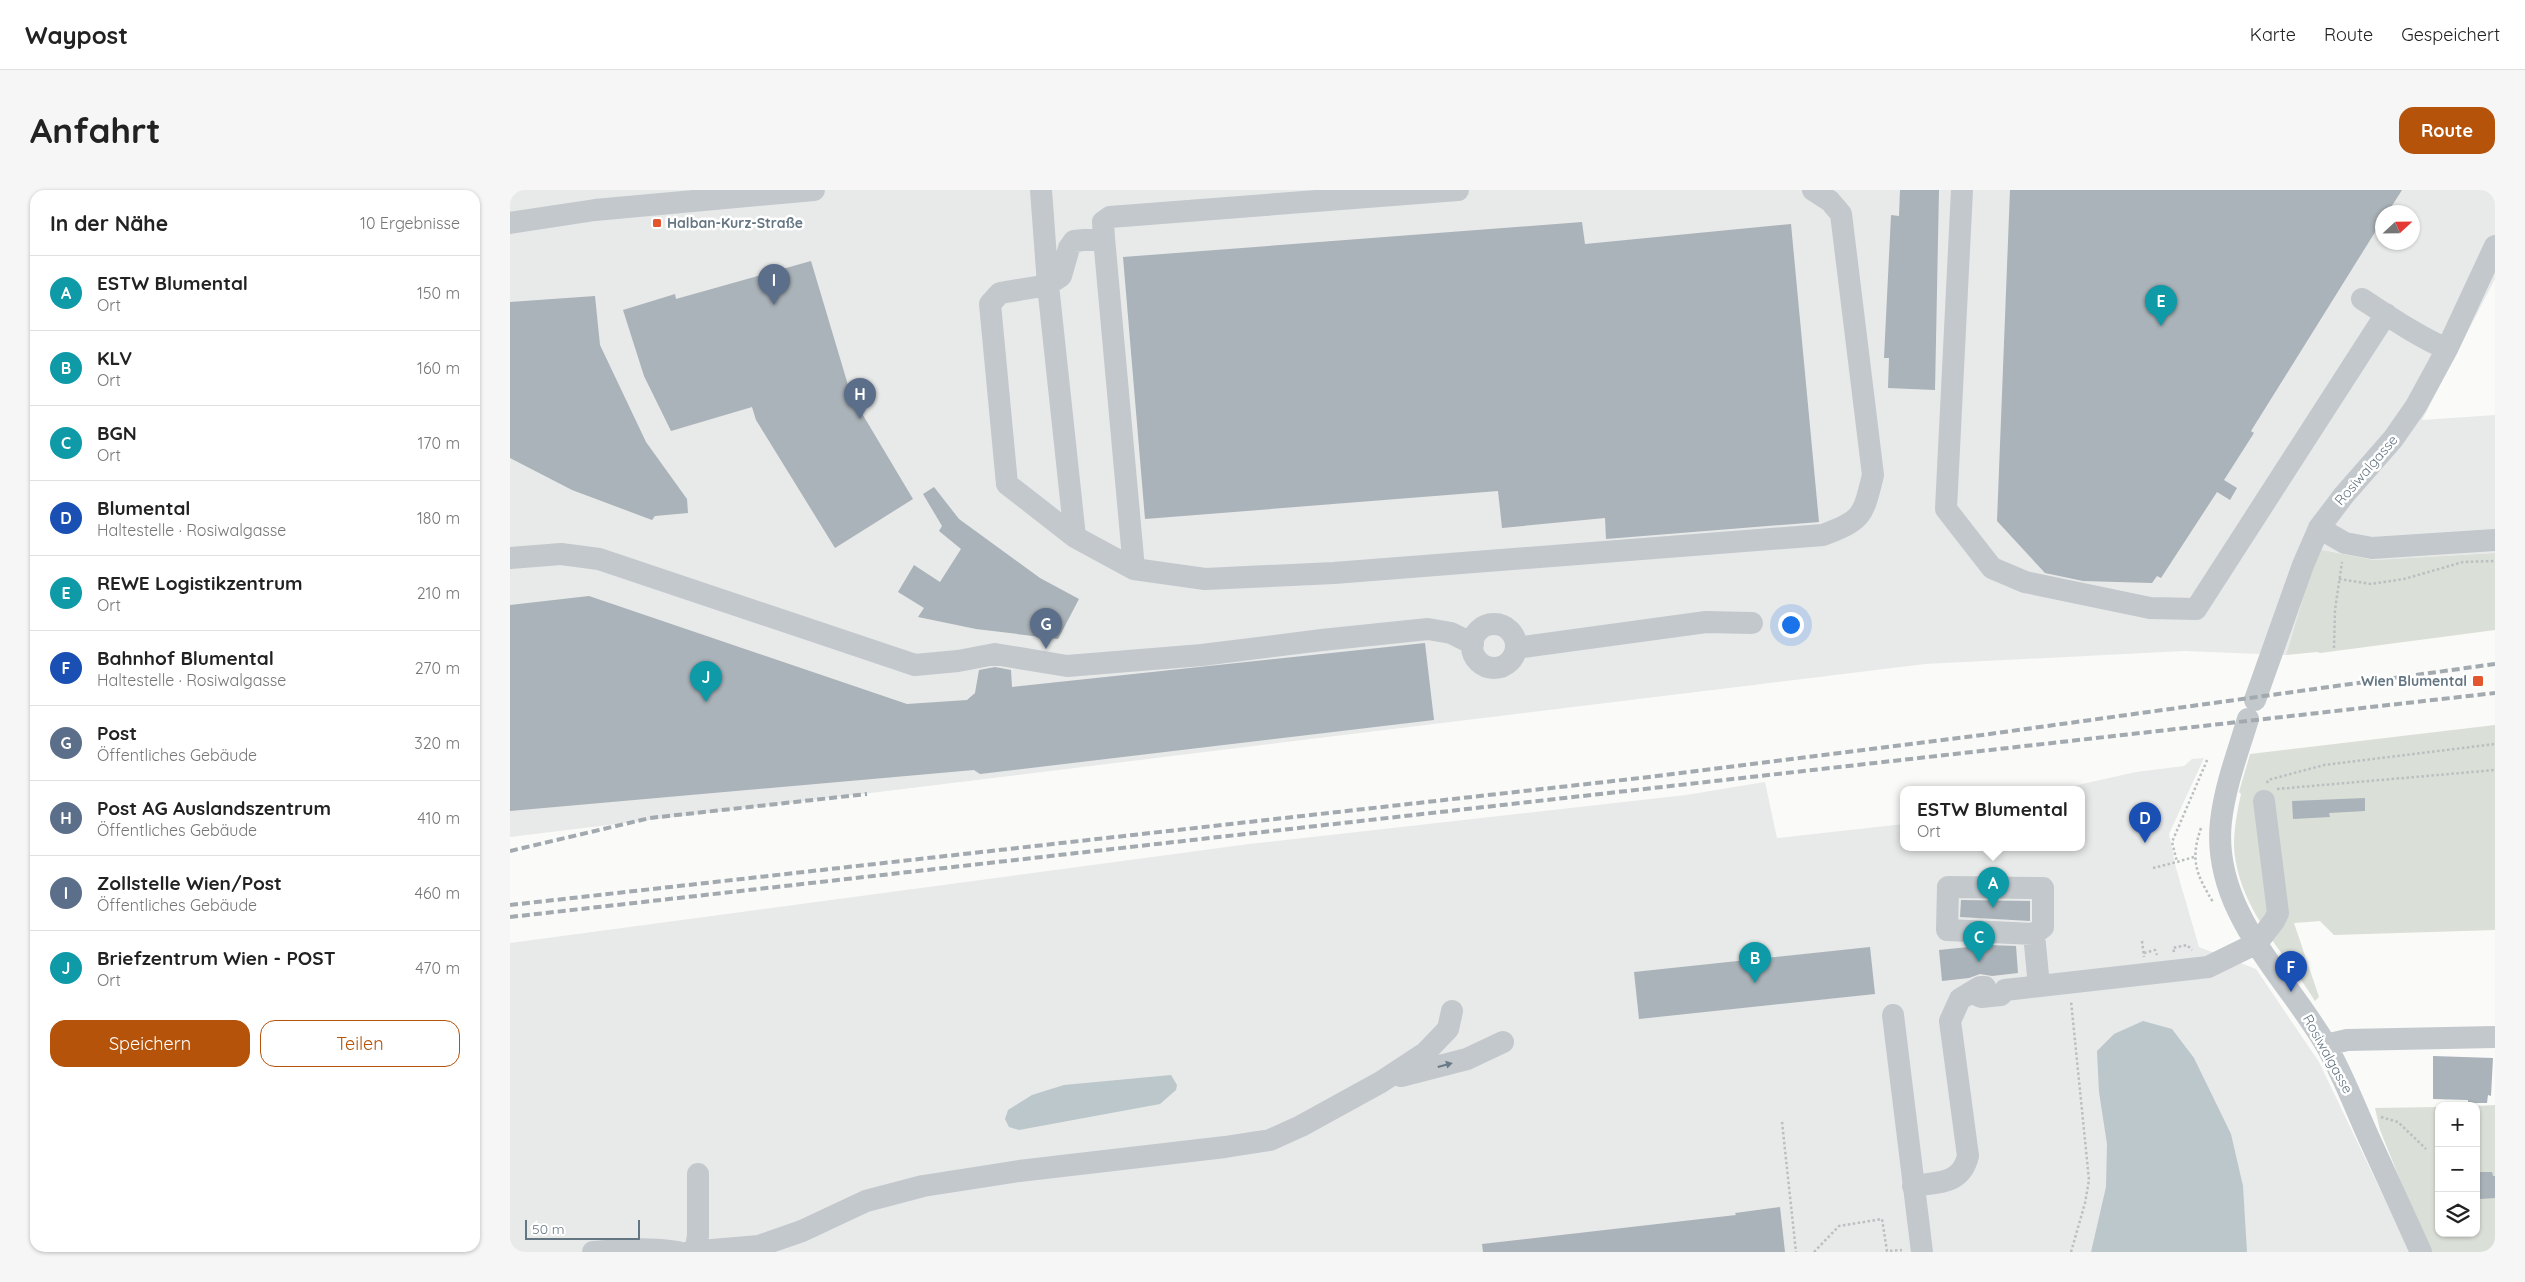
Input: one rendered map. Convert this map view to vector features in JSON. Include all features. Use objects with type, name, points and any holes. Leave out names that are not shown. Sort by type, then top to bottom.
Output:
[{"type":"street","points":[[510,222],[594,200],[814,190]]},
{"type":"street","points":[[1041,190],[1048,285],[1075,537]]},
{"type":"street","points":[[1134,569],[1103,222],[1110,217],[1458,190]]},
{"type":"street","points":[[1104,238],[1074,241],[1069,248],[1061,276],[1048,285],[1000,293],[990,304],[1003,467],[1007,484],[1075,537],[1134,569],[1205,579],[1334,574],[1822,536],[1850,525],[1865,508],[1873,475],[1841,214],[1830,201],[1813,190]]},
{"type":"street","points":[[1962,190],[1946,509],[1992,568],[2026,582],[2150,608],[2196,610],[2386,314]]},
{"type":"street","name":"Rosiwalgasse","points":[[2421,1252],[2329,1051],[2257,943],[2232,898],[2223,870],[2221,847],[2224,805],[2236,756],[2303,565],[2320,528],[2344,495],[2404,424],[2446,349],[2495,246]]},
{"type":"street","points":[[2362,299],[2412,329],[2422,339],[2446,349]]},
{"type":"street","points":[[2320,528],[2345,543],[2372,548],[2495,540]]},
{"type":"street","points":[[510,558],[561,554],[599,559],[915,665],[958,661],[995,654],[1067,666],[1202,655],[1428,629],[1451,633],[1473,644]]},
{"type":"street","points":[[1516,648],[1706,622],[1752,623]]},
{"type":"street","points":[[1493,625],[1507,628],[1512,634],[1516,648],[1511,661],[1505,665],[1492,668],[1486,666],[1476,657],[1473,644],[1479,631],[1493,625]]},
{"type":"street","points":[[1913,1186],[1954,1178],[1965,1168],[1968,1156],[1954,1043],[1957,1034],[1953,1016],[1960,999],[1973,993],[1981,997],[2001,995],[2006,990],[2208,967],[2228,959],[2257,943],[2278,913],[2264,796]]},
{"type":"street","points":[[2034,934],[2038,986]]},
{"type":"street","points":[[593,1252],[620,1249],[664,1249],[689,1252],[759,1246],[802,1231],[866,1201],[923,1186],[1019,1171],[1225,1148],[1270,1140],[1301,1126],[1381,1082],[1425,1053],[1440,1040],[1448,1029],[1452,1011]]},
{"type":"street","points":[[1894,1015],[1913,1186],[1915,1251]]},
{"type":"street","points":[[2329,1051],[2347,1040],[2495,1037]]},
{"type":"street","points":[[1381,1082],[1467,1059],[1503,1042]]},
{"type":"street","points":[[2329,1051],[2495,1048]]},
{"type":"street","points":[[689,1252],[698,1236],[698,1174]]},
{"type":"path","points":[[2334,648],[2335,610],[2345,543]]},
{"type":"path","points":[[2339,579],[2370,584],[2404,579],[2463,562],[2495,561]]},
{"type":"path","points":[[2495,744],[2324,764],[2268,780],[2264,796],[2495,770]]},
{"type":"path","points":[[2177,862],[2172,842],[2208,758]]},
{"type":"path","points":[[2153,868],[2194,857]]},
{"type":"path","points":[[2174,948],[2187,946]]},
{"type":"path","points":[[2144,953],[2155,950]]},
{"type":"path","points":[[2071,982],[2072,1019],[2089,1180],[2085,1203],[2071,1252]]},
{"type":"path","points":[[2358,1111],[2398,1122],[2426,1149]]},
{"type":"path","points":[[1782,1122],[1796,1252]]},
{"type":"path","points":[[1814,1252],[1839,1226],[1882,1219],[1887,1251],[1915,1251]]},
{"type":"shaded area","points":[[510,190],[2495,190],[2495,279],[2422,420],[2495,415],[2495,553],[2374,560],[2319,549],[2286,655],[2184,651],[1925,664],[510,837]]},
{"type":"shaded area","points":[[2318,549],[2374,560],[2495,553],[2495,630],[2320,653],[2286,655]]},
{"type":"shaded area","points":[[2495,725],[2495,930],[2334,935],[2320,921],[2294,923],[2319,997],[2315,1001],[2264,929],[2244,890],[2237,869],[2234,840],[2241,794],[2239,792],[2250,754]]},
{"type":"shaded area","points":[[2204,758],[2169,834],[2176,868],[2199,947],[2256,969],[2319,1062],[2410,1252],[510,1252],[510,943],[1249,844],[1686,795],[1765,782],[1777,838],[1900,824],[1900,851],[2085,851],[2085,786],[2073,786],[2136,772],[2184,766],[2192,759]]},
{"type":"shaded area","points":[[2143,1021],[2172,1029],[2194,1058],[2231,1134],[2243,1186],[2247,1252],[2091,1252],[2106,1187],[2107,1144],[2099,1092],[2097,1051],[2114,1034]]},
{"type":"shaded area","points":[[1171,1075],[1177,1085],[1176,1090],[1160,1104],[1019,1130],[1009,1127],[1005,1119],[1008,1110],[1032,1095],[1064,1085]]},
{"type":"shaded area","points":[[2495,1105],[2495,1252],[2429,1252],[2380,1130],[2375,1108],[2435,1107],[2435,1237],[2480,1237],[2480,1106]]},
{"type":"building","points":[[1900,190],[1939,190],[1935,390],[1888,388],[1889,358],[1884,358],[1891,215],[1899,216]]},
{"type":"building","points":[[2010,190],[2402,190],[2392,205],[2375,205],[2375,232],[2251,431],[2254,433],[2224,480],[2237,488],[2230,500],[2217,492],[2161,578],[2157,576],[2152,583],[2083,581],[2045,573],[1997,521]]},
{"type":"building","points":[[1582,222],[1585,244],[1791,224],[1819,522],[1606,539],[1605,518],[1502,528],[1498,491],[1145,519],[1123,257]]},
{"type":"building","points":[[811,261],[851,395],[913,499],[835,548],[756,420],[752,407],[671,431],[644,376],[623,310],[675,294],[676,299]]},
{"type":"building","points":[[595,296],[600,345],[646,442],[687,499],[688,513],[655,516],[652,520],[572,490],[510,458],[510,302]]},
{"type":"building","points":[[934,487],[959,519],[1040,578],[1079,599],[1058,639],[976,629],[918,617],[924,608],[898,592],[914,565],[940,582],[961,549],[939,531],[942,526],[923,494]]},
{"type":"building","points":[[589,596],[907,704],[967,700],[975,693],[979,670],[995,667],[1011,670],[1012,687],[1425,643],[1434,720],[980,774],[974,770],[510,811],[510,605]]},
{"type":"building","points":[[2365,798],[2365,811],[2329,813],[2330,817],[2293,819],[2292,801]]},
{"type":"building","points":[[1961,900],[2030,901],[2030,921],[1960,917]]},
{"type":"building","points":[[1989,945],[2016,946],[2018,973],[1992,976],[1980,974],[1969,978],[1942,981],[1939,950]]},
{"type":"building","points":[[1870,947],[1875,994],[1639,1019],[1634,972]]},
{"type":"building","points":[[2433,1056],[2493,1058],[2491,1096],[2488,1095],[2487,1103],[2468,1102],[2468,1100],[2433,1099]]},
{"type":"building","points":[[2480,1172],[2492,1172],[2493,1176],[2495,1176],[2495,1198],[2480,1199]]},
{"type":"building","points":[[1780,1207],[1785,1252],[1483,1252],[1482,1244],[1736,1215],[1735,1213]]},
{"type":"railway","points":[[510,905],[1649,777],[1975,736],[2495,664]]},
{"type":"railway","points":[[510,917],[2495,693]]},
{"type":"railway","points":[[510,851],[650,818],[867,794]]},
{"type":"place","name":"Halban-Kurz-Straße","points":[[657,223]]},
{"type":"place","name":"Zollstelle Wien/Post","points":[[774,305]]},
{"type":"place","name":"REWE Logistikzentrum","points":[[2161,326]]},
{"type":"place","name":"Post AG Auslandszentrum","points":[[860,419]]},
{"type":"place","name":"Post","points":[[1046,649]]},
{"type":"place","name":"Wien Blumental","points":[[2478,681]]},
{"type":"place","name":"Briefzentrum Wien - POST","points":[[706,702]]},
{"type":"place","name":"Blumental","points":[[2145,843]]},
{"type":"place","name":"ESTW Blumental","points":[[1993,908]]},
{"type":"place","name":"BGN","points":[[1979,962]]},
{"type":"place","name":"KLV","points":[[1755,983]]},
{"type":"place","name":"Bahnhof Blumental","points":[[2291,992]]}]
